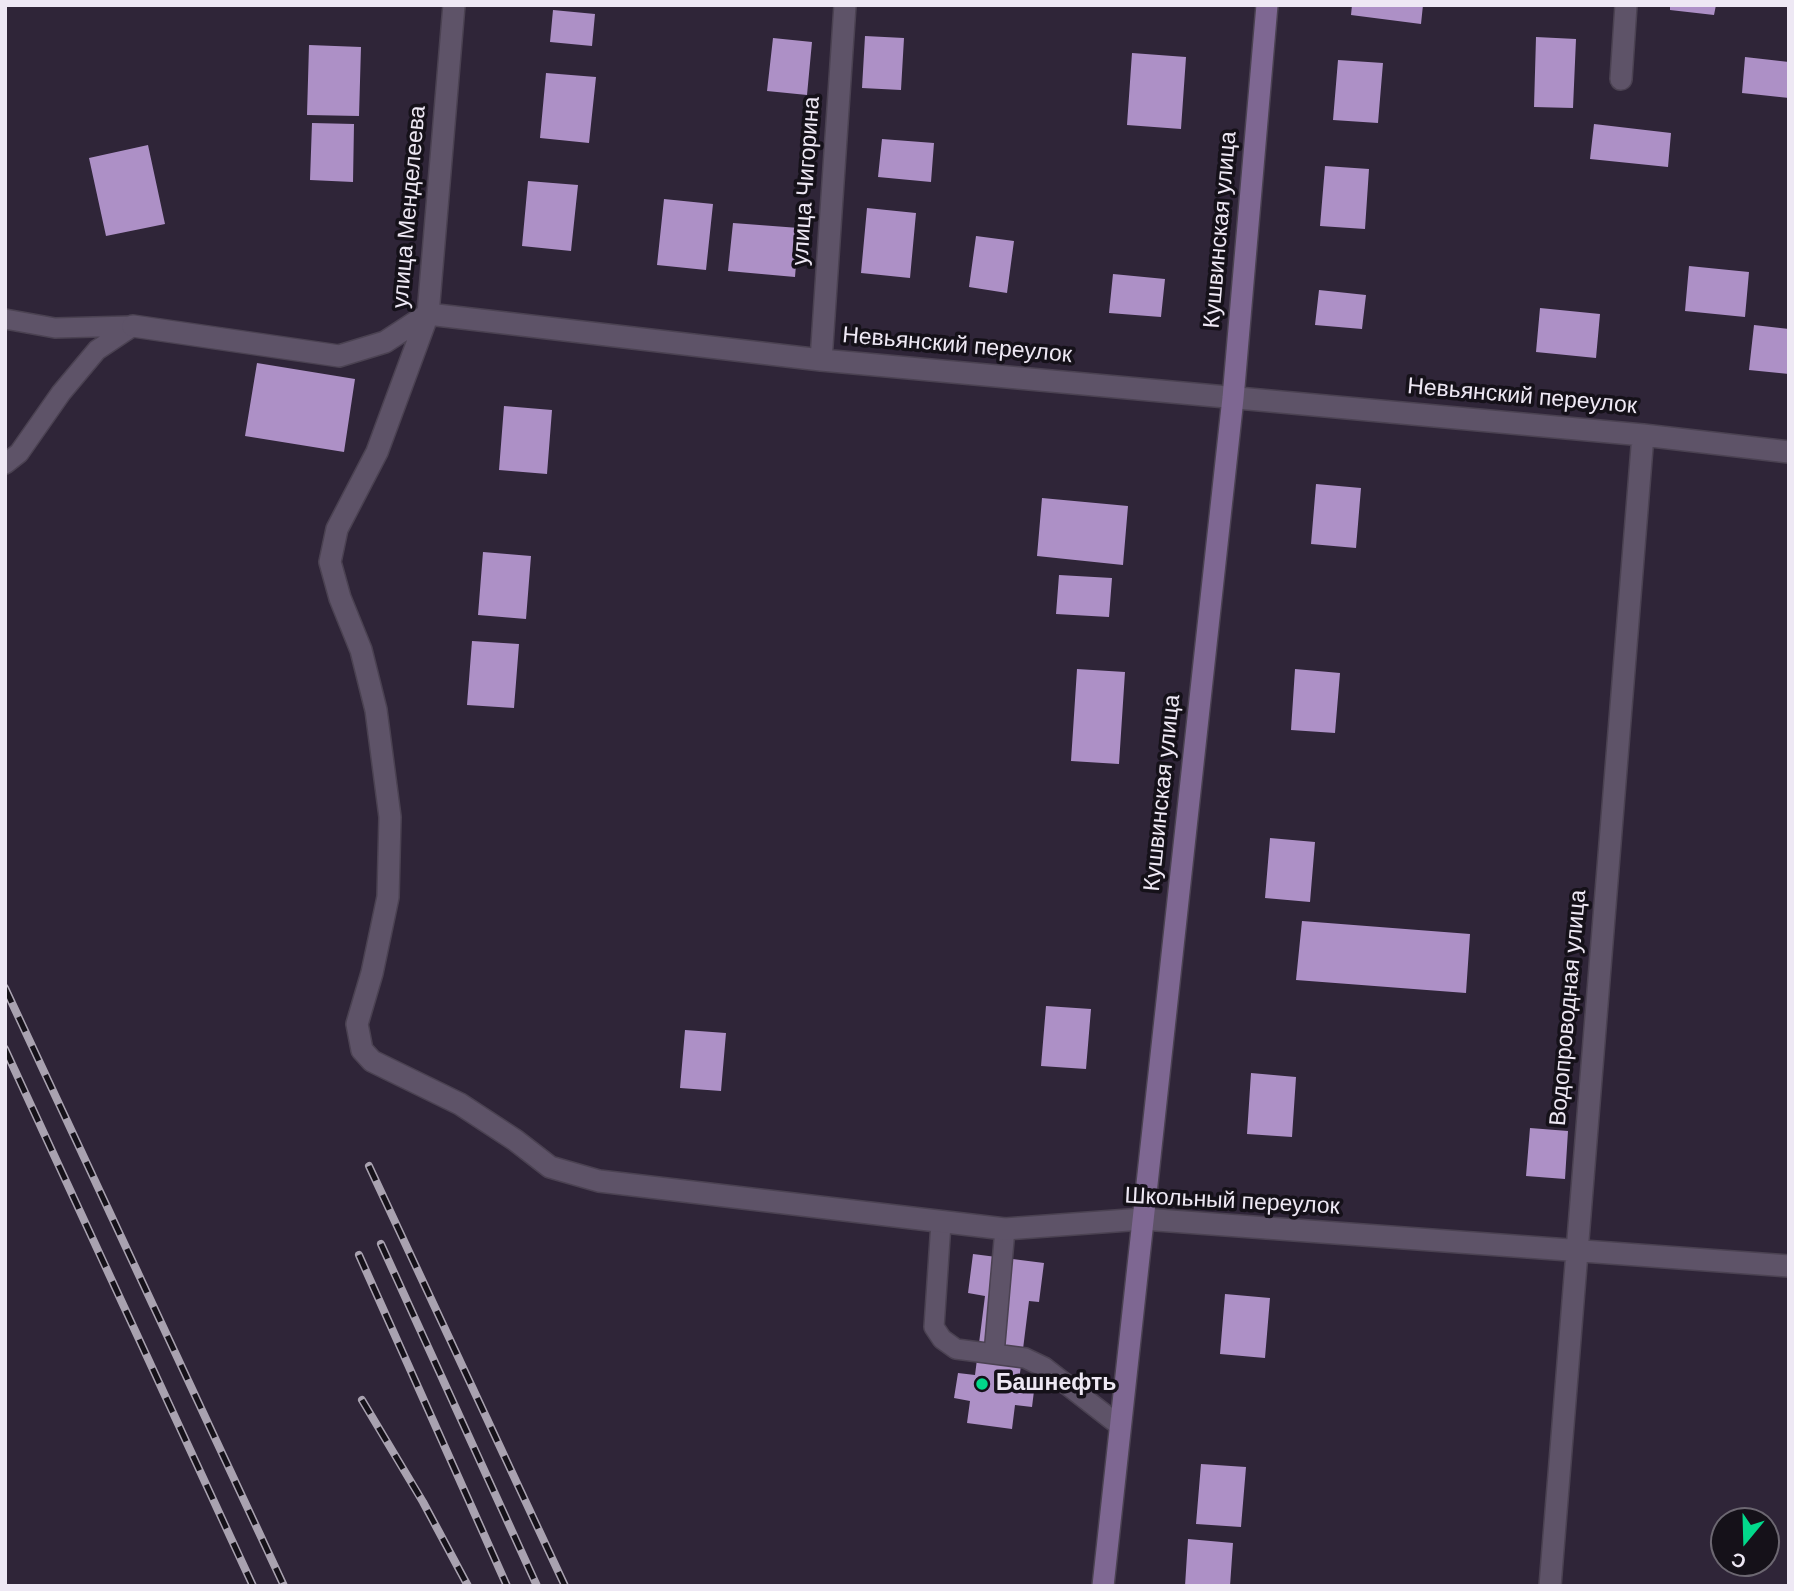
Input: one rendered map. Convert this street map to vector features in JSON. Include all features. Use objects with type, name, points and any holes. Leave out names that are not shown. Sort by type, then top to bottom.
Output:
[{"type":"main road","name":"Кушвинская улица","points":[[1102,1586],[1233,398],[1267,5]]},
{"type":"street","name":"улица Менделеева","points":[[454,5],[428,314],[377,452],[337,529],[330,562],[340,598],[361,650],[376,710],[390,817],[388,897],[372,974],[357,1024],[362,1050],[372,1061],[460,1104],[551,1167]]},
{"type":"street","name":"улица Чигорина","points":[[821,360],[845,5]]},
{"type":"street","points":[[1621,79],[1626,5]]},
{"type":"street","points":[[133,326],[339,356],[385,342],[428,314]]},
{"type":"street","name":"Невьянский переулок","points":[[428,314],[821,360],[1643,435],[1789,452]]},
{"type":"street","name":"Водопроводная улица","points":[[1550,1586],[1643,435]]},
{"type":"street","name":"Школьный переулок","points":[[551,1167],[599,1181],[1005,1229],[1143,1219],[1789,1266]]},
{"type":"lane","points":[[5,319],[55,328],[133,326]]},
{"type":"lane","points":[[5,464],[19,453],[61,393],[97,350],[133,326]]},
{"type":"lane","points":[[941,1223],[934,1327],[942,1339],[957,1349],[1025,1358],[1044,1367],[1120,1426]]},
{"type":"lane","points":[[994,1354],[1005,1229]]},
{"type":"building","points":[[1352,5],[1423,5],[1421,24],[1351,15]]},
{"type":"building","points":[[1670,5],[1716,5],[1714,15],[1670,10]]},
{"type":"building","points":[[553,10],[595,14],[592,46],[550,42]]},
{"type":"building","points":[[865,36],[904,38],[901,90],[862,88]]},
{"type":"building","points":[[1536,37],[1576,39],[1573,108],[1534,107]]},
{"type":"building","points":[[773,38],[812,42],[807,95],[767,91]]},
{"type":"building","points":[[309,45],[361,47],[359,116],[307,115]]},
{"type":"building","points":[[1132,53],[1186,57],[1181,129],[1127,125]]},
{"type":"building","points":[[1745,57],[1789,62],[1789,98],[1742,93]]},
{"type":"building","points":[[1338,60],[1383,63],[1378,123],[1333,120]]},
{"type":"building","points":[[546,73],[596,77],[589,143],[540,138]]},
{"type":"building","points":[[312,123],[354,124],[353,182],[310,180]]},
{"type":"building","points":[[1594,124],[1671,133],[1668,167],[1590,159]]},
{"type":"building","points":[[882,139],[934,143],[931,182],[878,177]]},
{"type":"building","points":[[148,145],[165,224],[106,236],[89,158]]},
{"type":"building","points":[[1325,166],[1369,169],[1365,229],[1320,226]]},
{"type":"building","points":[[528,181],[578,185],[571,251],[522,246]]},
{"type":"building","points":[[664,199],[713,204],[706,270],[657,265]]},
{"type":"building","points":[[867,208],[916,213],[910,278],[861,273]]},
{"type":"building","points":[[733,223],[799,228],[795,277],[728,271]]},
{"type":"building","points":[[976,236],[1014,241],[1007,293],[969,287]]},
{"type":"building","points":[[1689,266],[1749,272],[1745,317],[1685,311]]},
{"type":"building","points":[[1113,274],[1165,279],[1161,317],[1109,313]]},
{"type":"building","points":[[1319,290],[1366,295],[1362,329],[1315,325]]},
{"type":"building","points":[[1540,308],[1600,314],[1596,358],[1536,352]]},
{"type":"building","points":[[1754,325],[1789,329],[1789,374],[1749,370]]},
{"type":"building","points":[[257,363],[355,379],[344,452],[245,436]]},
{"type":"building","points":[[504,406],[552,410],[547,474],[499,470]]},
{"type":"building","points":[[1316,484],[1361,488],[1356,548],[1311,544]]},
{"type":"building","points":[[1042,498],[1128,506],[1123,565],[1037,556]]},
{"type":"building","points":[[483,552],[531,556],[526,619],[478,615]]},
{"type":"building","points":[[1059,575],[1112,578],[1109,617],[1056,614]]},
{"type":"building","points":[[472,641],[519,644],[514,708],[467,705]]},
{"type":"building","points":[[1077,669],[1125,672],[1119,764],[1071,761]]},
{"type":"building","points":[[1295,669],[1340,673],[1335,733],[1291,730]]},
{"type":"building","points":[[1270,838],[1315,842],[1310,902],[1265,898]]},
{"type":"building","points":[[1302,921],[1470,934],[1466,993],[1296,980]]},
{"type":"building","points":[[1046,1006],[1091,1009],[1086,1069],[1041,1066]]},
{"type":"building","points":[[685,1030],[726,1033],[721,1091],[680,1088]]},
{"type":"building","points":[[1251,1073],[1296,1077],[1292,1137],[1247,1134]]},
{"type":"building","points":[[1530,1128],[1568,1131],[1565,1179],[1526,1176]]},
{"type":"building","points":[[973,1254],[1044,1263],[1039,1302],[1029,1301],[1019,1381],[1035,1383],[1032,1407],[1015,1405],[1012,1429],[967,1423],[970,1401],[954,1398],[958,1373],[975,1375],[985,1296],[968,1293]]},
{"type":"building","points":[[1225,1294],[1270,1298],[1265,1358],[1220,1354]]},
{"type":"building","points":[[1201,1464],[1246,1467],[1241,1527],[1196,1524]]},
{"type":"building","points":[[1188,1539],[1233,1543],[1230,1586],[1185,1586]]},
{"type":"railway","points":[[5,988],[284,1586]]},
{"type":"railway","points":[[5,1049],[253,1586]]},
{"type":"railway","points":[[369,1166],[565,1586]]},
{"type":"railway","points":[[381,1244],[537,1586]]},
{"type":"railway","points":[[359,1255],[507,1586]]},
{"type":"railway","points":[[362,1400],[423,1502],[468,1586]]},
{"type":"place","name":"Башнефть","points":[[982,1384]]}]
